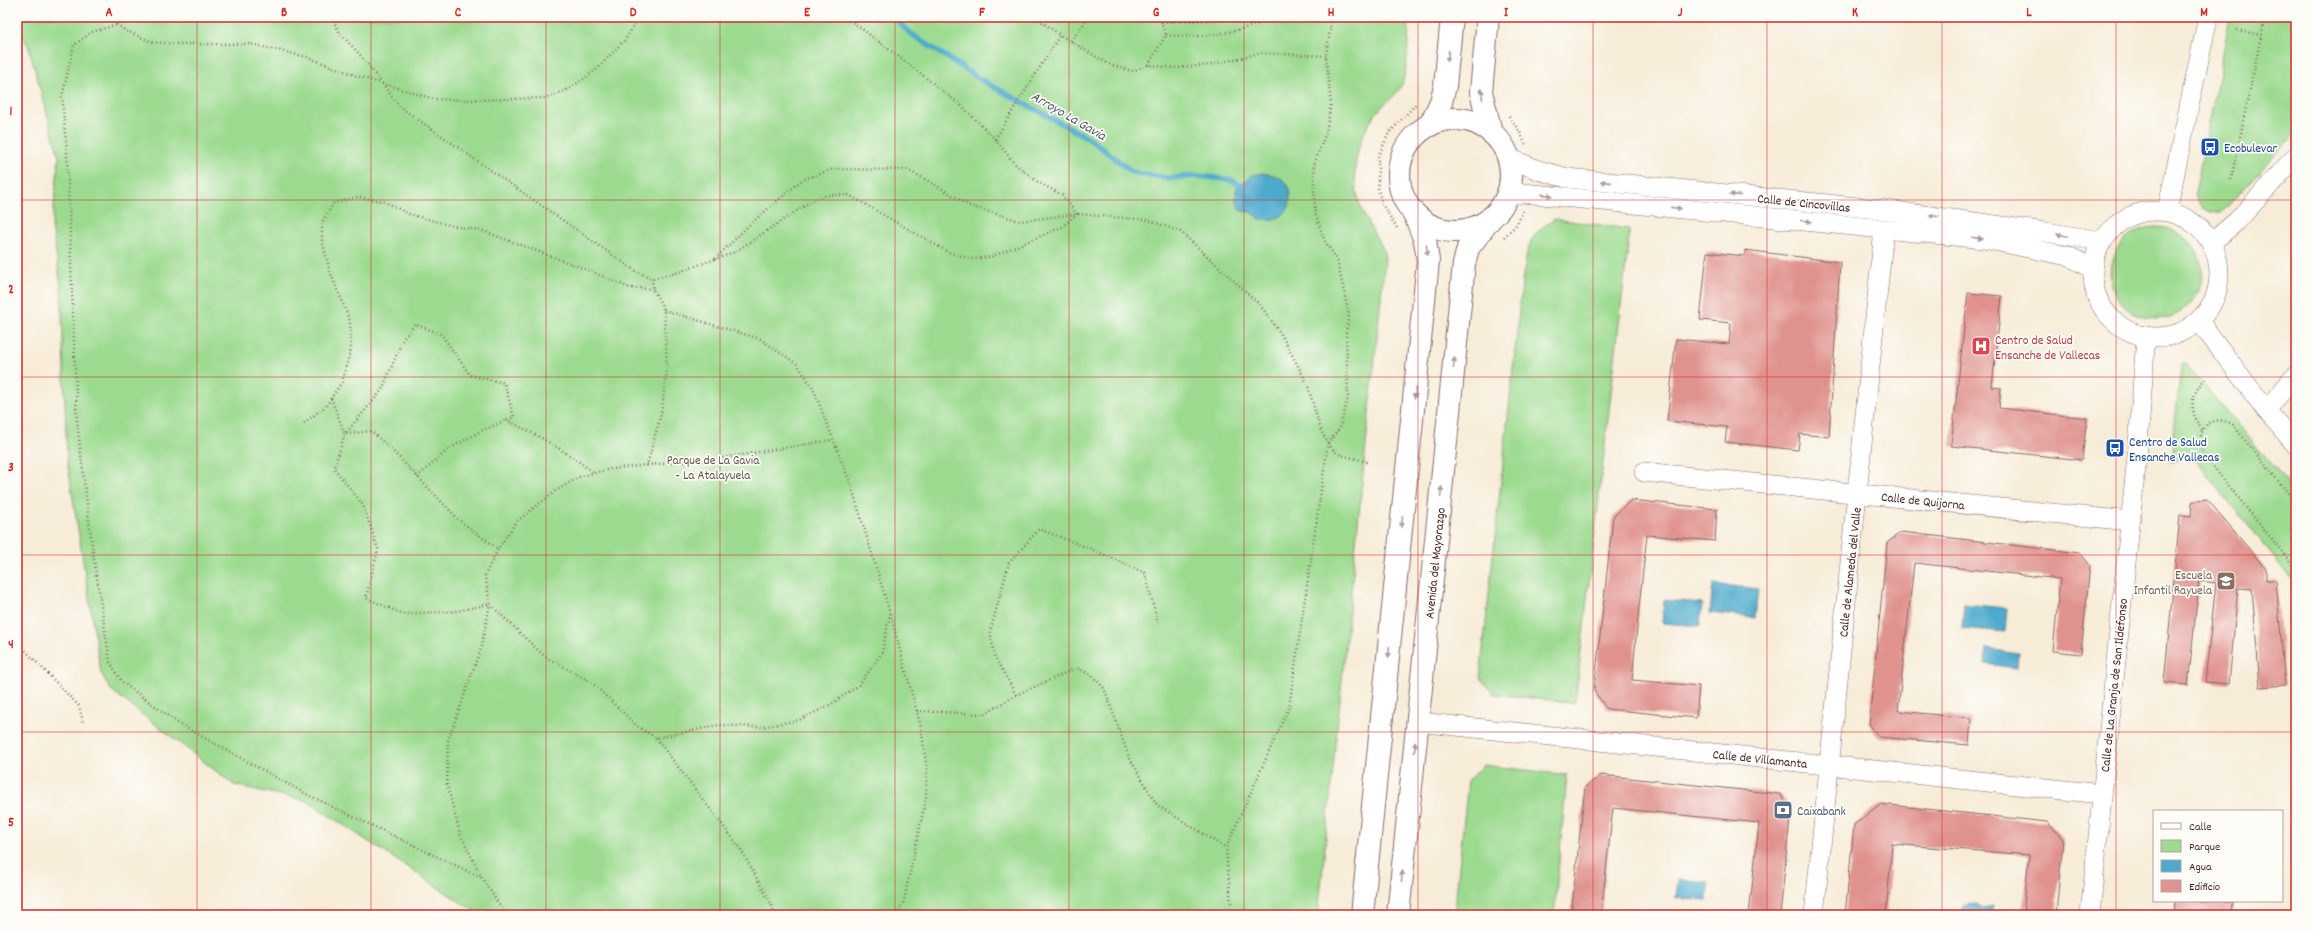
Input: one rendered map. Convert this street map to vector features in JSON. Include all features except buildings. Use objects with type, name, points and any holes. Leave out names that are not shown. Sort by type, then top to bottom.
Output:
[{"type":"main road","points":[[1430,125],[1441,102],[1445,86],[1452,17]]},
{"type":"main road","points":[[1488,17],[1481,92],[1491,132]]},
{"type":"main road","points":[[1445,120],[1461,120],[1477,124],[1491,132],[1502,144],[1509,158],[1512,177],[1508,195],[1500,210],[1491,218],[1473,228],[1453,232],[1436,228],[1414,213],[1408,206],[1401,188],[1400,170],[1404,152],[1415,137],[1430,125],[1445,120]]},
{"type":"main road","points":[[1362,915],[1428,261],[1425,240],[1414,213]]},
{"type":"main road","name":"Avenida del Mayorazgo","points":[[1398,915],[1464,264],[1468,248],[1491,218]]},
{"type":"street","points":[[2167,211],[2208,17]]},
{"type":"street","points":[[2211,243],[2237,221],[2296,156]]},
{"type":"street","name":"Calle de Cincovillas","points":[[1509,158],[1538,170],[1567,178],[1887,210],[2101,241]]},
{"type":"street","name":"Calle de Cincovillas","points":[[1508,195],[1524,193],[1884,228],[2016,244],[2068,256],[2092,268]]},
{"type":"street","points":[[2143,211],[2167,211],[2195,223],[2211,243],[2217,256],[2219,273],[2217,291],[2208,309],[2199,321],[2186,330],[2174,334],[2146,336],[2129,332],[2106,313],[2098,299],[2093,283],[2092,268],[2101,241],[2112,228],[2126,217],[2143,211]]},
{"type":"street","name":"Calle de Alameda del Valle","points":[[1814,915],[1884,228]]},
{"type":"street","points":[[2199,321],[2266,410],[2296,445]]},
{"type":"street","name":"Calle de La Granja de San Ildefonso","points":[[2090,915],[2144,383],[2146,336]]},
{"type":"street","points":[[2266,410],[2296,375]]},
{"type":"street","name":"Calle de Quijorna","points":[[1644,472],[2130,520]]},
{"type":"street","name":"Calle de Villamanta","points":[[1418,722],[2102,794]]},
{"type":"path","points":[[107,17],[116,25],[152,42],[179,44],[251,44],[307,57],[357,76],[434,99],[546,98],[569,89],[595,71],[625,40],[638,17]]},
{"type":"path","points":[[331,17],[340,33],[383,83],[400,106],[456,148],[634,270],[652,279],[735,252],[810,202],[828,195],[849,195],[948,252],[971,259],[997,255],[1062,227],[1077,214]]},
{"type":"path","points":[[846,17],[957,103],[995,139],[1014,163],[1036,181],[1062,195],[1077,214]]},
{"type":"path","points":[[1035,17],[1060,35],[1110,65],[1132,71],[1148,65],[1176,68],[1209,65],[1261,53],[1326,56]]},
{"type":"path","points":[[1071,41],[1089,17]]},
{"type":"path","points":[[1148,65],[1166,35],[1159,17]]},
{"type":"path","points":[[1162,22],[1212,20],[1223,17]]},
{"type":"path","points":[[1166,35],[1188,38],[1235,32],[1277,17]]},
{"type":"path","points":[[1232,915],[1226,848],[1289,707],[1328,443],[1340,428],[1348,397],[1346,333],[1349,315],[1337,260],[1325,241],[1315,213],[1314,165],[1326,132],[1331,104],[1326,56],[1332,17]]},
{"type":"path","points":[[2231,180],[2265,17]]},
{"type":"path","points":[[116,25],[92,32],[74,45],[62,97],[67,154],[77,422],[93,553],[110,662],[122,682],[181,725],[308,796],[482,878]]},
{"type":"path","points":[[2237,30],[2261,35]]},
{"type":"path","points":[[995,139],[1060,35]]},
{"type":"path","points":[[1400,233],[1382,204],[1377,174],[1378,157],[1389,132],[1418,101]]},
{"type":"path","points":[[1506,110],[1526,142]]},
{"type":"path","points":[[714,260],[750,224],[802,180],[833,169],[907,170],[927,180],[970,206],[1020,221],[1077,214],[1148,220],[1180,232],[1259,304],[1281,334],[1307,383],[1321,431],[1328,443],[1334,451],[1341,455],[1368,462]]},
{"type":"path","points":[[304,423],[326,406],[342,382],[351,349],[350,321],[330,272],[322,240],[322,222],[334,203],[356,197],[383,201],[409,214],[449,225],[483,231],[588,270],[630,288],[653,289]]},
{"type":"path","points":[[647,464],[661,414],[667,369],[664,310],[653,289],[652,279]]},
{"type":"path","points":[[664,310],[760,340],[797,364],[813,388],[832,440],[851,485],[890,613],[917,711],[921,727],[927,769],[926,798],[904,900],[897,915]]},
{"type":"path","points":[[417,477],[449,449],[481,431],[514,417],[504,383],[470,375],[441,334],[415,324],[403,339],[382,390],[345,434],[334,468],[363,505],[378,549],[366,598],[403,614],[458,611],[490,604]]},
{"type":"path","points":[[2202,430],[2192,415],[2194,397],[2205,378]]},
{"type":"path","points":[[331,398],[345,434]]},
{"type":"path","points":[[506,420],[541,436],[594,473]]},
{"type":"path","points":[[2296,503],[2233,425],[2220,420],[2213,422],[2202,430],[2199,445],[2203,454],[2296,569]]},
{"type":"path","points":[[345,434],[371,431],[390,448],[460,522],[498,549]]},
{"type":"path","points":[[506,915],[482,878],[460,834],[447,784],[448,741],[481,648],[490,604],[485,575],[498,549],[516,522],[579,477],[594,473],[647,464],[710,460],[832,440]]},
{"type":"path","points":[[1016,695],[995,657],[990,632],[1009,564],[1039,529],[1145,572],[1158,623]]},
{"type":"path","points":[[490,604],[544,656],[591,682],[637,726],[656,738],[740,848],[770,902],[775,915]]},
{"type":"path","points":[[656,738],[719,725],[762,727],[799,720],[830,705],[859,685],[882,654],[890,613]]},
{"type":"path","points":[[17,642],[79,706],[83,722]]},
{"type":"path","points":[[917,711],[985,714],[1016,695],[1077,668],[1091,675],[1104,688],[1129,757],[1158,805],[1226,848]]},
{"type":"green space","name":"Parque de La Gavia - La Atalayuela","points":[[17,17],[1410,17],[1407,61],[1402,84],[1397,92],[1381,107],[1368,126],[1360,143],[1355,170],[1357,192],[1362,211],[1381,246],[1385,258],[1318,915],[480,915],[307,801],[234,785],[111,690],[101,673],[67,461],[61,286],[52,226],[59,157],[28,45],[17,27]]},
{"type":"green space","points":[[2230,17],[2296,17],[2296,133],[2221,213],[2216,213],[2204,209],[2198,202],[2195,193]]},
{"type":"green space","points":[[1554,219],[1630,229],[1575,703],[1494,694],[1480,678],[1523,275],[1528,249],[1531,242],[1545,225]]},
{"type":"green space","points":[[2156,227],[2173,231],[2188,241],[2198,256],[2202,273],[2198,290],[2188,305],[2173,315],[2156,319],[2139,315],[2124,305],[2114,290],[2110,273],[2114,256],[2124,241],[2139,231]]},
{"type":"green space","points":[[2184,362],[2296,492],[2296,585],[2192,456],[2171,462],[2181,365]]},
{"type":"green space","points":[[1483,765],[1567,775],[1554,915],[1454,915],[1468,780]]},
{"type":"water","points":[[1261,173],[1279,177],[1286,183],[1289,189],[1290,198],[1288,209],[1277,218],[1260,219],[1252,212],[1241,211],[1236,200],[1236,189],[1253,175]]},
{"type":"water","points":[[1713,584],[1758,589],[1755,618],[1710,613]]},
{"type":"water","points":[[1664,600],[1702,603],[1700,626],[1662,623]]},
{"type":"water","points":[[1964,604],[2007,608],[2005,632],[1962,628]]},
{"type":"water","points":[[1986,649],[2018,653],[2017,668],[1985,664]]},
{"type":"water","points":[[1678,880],[1709,883],[1707,901],[1676,898]]},
{"type":"water","points":[[1974,904],[1982,909],[1993,907],[1992,915],[1962,913],[1963,906]]},
{"type":"waterway","name":"Arroyo La Gavia","points":[[893,17],[910,33],[983,81],[1092,140],[1132,172],[1167,178],[1199,176],[1231,180],[1247,189]]},
{"type":"place","name":"Ecobulevar","points":[[2210,147]]},
{"type":"place","name":"Centro de Salud Ensanche de Vallecas","points":[[1981,346]]},
{"type":"place","name":"Centro de Salud Ensanche Vallecas","points":[[2115,448]]},
{"type":"place","name":"Escuela Infantil Rayuela","points":[[2226,581]]},
{"type":"place","name":"Caixabank","points":[[1783,810]]}]
